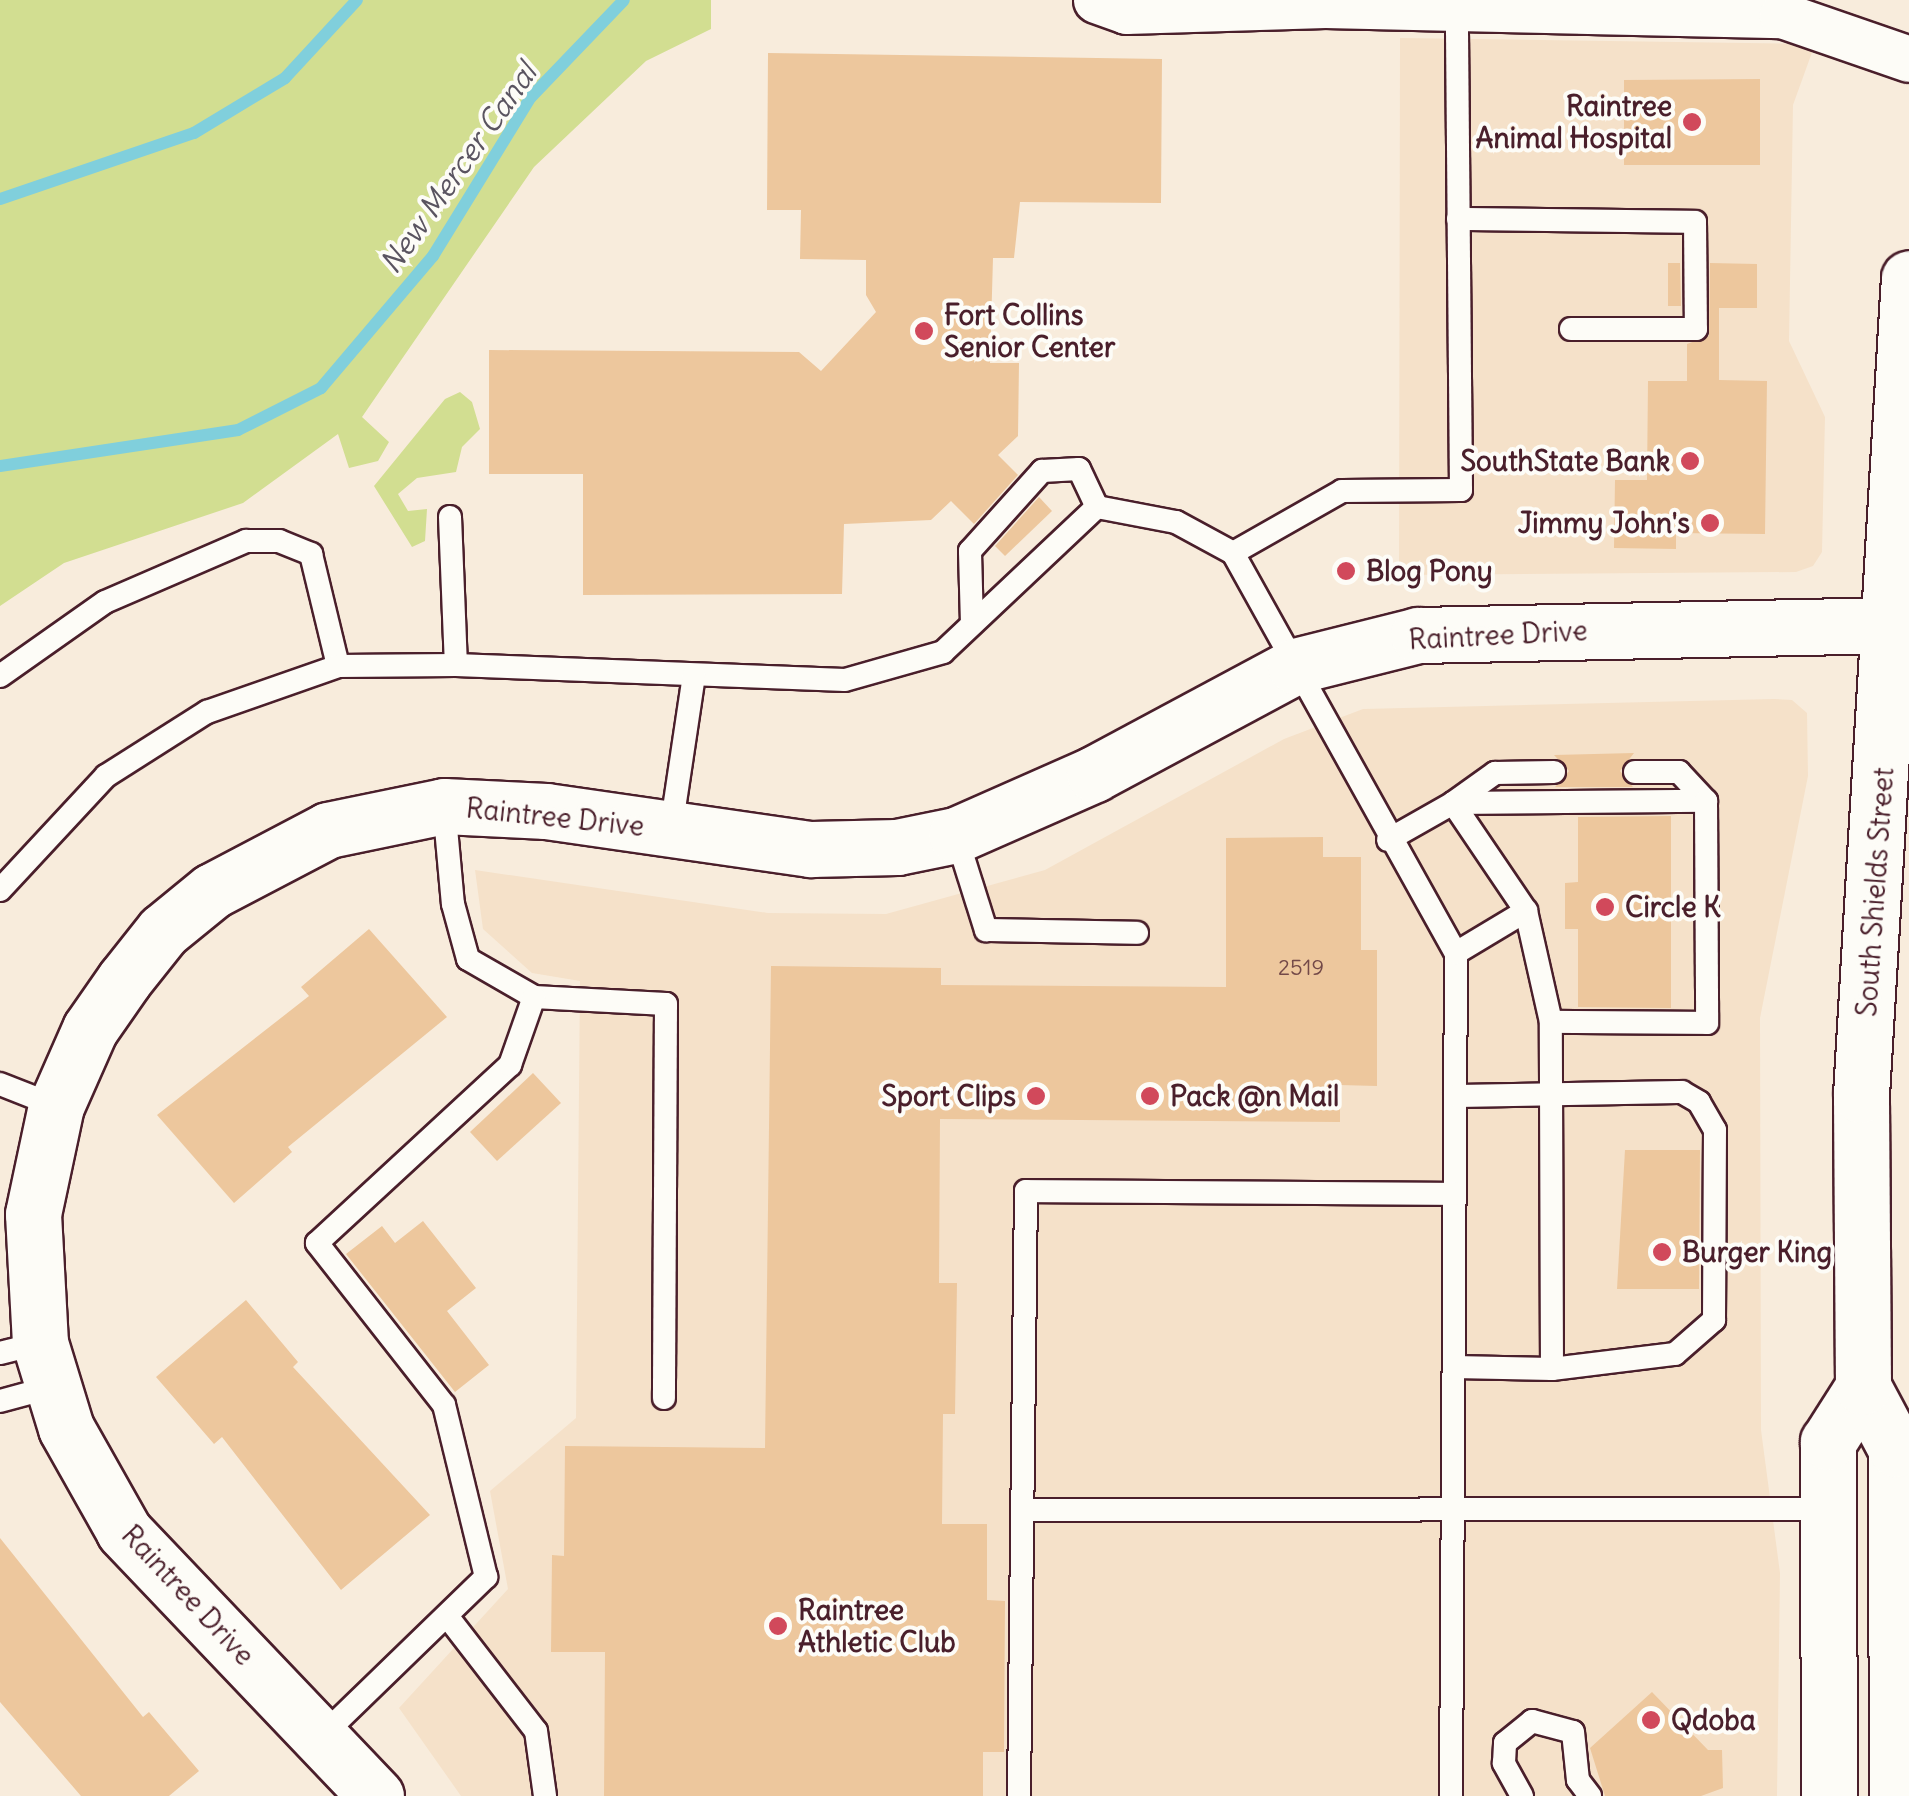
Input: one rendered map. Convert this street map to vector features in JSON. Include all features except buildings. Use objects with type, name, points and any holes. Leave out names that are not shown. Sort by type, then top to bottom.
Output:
[{"type":"street","points":[[1096,0],[1126,10],[1322,3],[1782,14],[1828,0]]},
{"type":"street","points":[[1782,14],[1909,59]]},
{"type":"street","name":"South Shields Street","points":[[1897,1796],[1896,1448],[1863,1387],[1862,1095],[1904,630],[1909,278]]},
{"type":"street","name":"Raintree Drive","points":[[376,1796],[324,1734],[124,1531],[94,1486],[30,1361],[33,1214],[56,1106],[90,1029],[124,980],[163,931],[212,891],[328,830],[444,806],[671,829],[811,849],[897,847],[956,835],[1094,774],[1295,666],[1418,635],[1904,630]]},
{"type":"street","points":[[1829,1796],[1828,1442],[1863,1387]]},
{"type":"street","points":[[1827,1509],[1864,1575],[1872,1796]]},
{"type":"lane","points":[[1233,553],[1342,490],[1461,490],[1456,7]]},
{"type":"lane","points":[[1458,219],[1695,222],[1696,330],[1571,329]]},
{"type":"lane","points":[[972,624],[970,552],[1042,471],[1079,469],[1097,508]]},
{"type":"lane","points":[[1097,508],[1176,522],[1233,553],[1388,840],[1456,953],[1451,1796]]},
{"type":"lane","points":[[0,890],[106,776],[149,744],[277,682],[338,666],[456,664],[845,680],[943,652],[1097,508]]},
{"type":"lane","points":[[450,517],[456,664]]},
{"type":"lane","points":[[0,676],[105,602],[246,541],[279,541],[311,554],[338,666]]},
{"type":"lane","points":[[671,829],[694,676]]},
{"type":"lane","points":[[1388,840],[1453,803],[1495,773],[1554,772]]},
{"type":"lane","points":[[1550,1022],[1706,1023],[1706,800],[1679,772],[1635,772]]},
{"type":"lane","points":[[1453,803],[1706,800]]},
{"type":"lane","points":[[1453,803],[1526,911],[1550,1022],[1552,1369]]},
{"type":"lane","points":[[444,806],[453,904],[468,959],[534,997],[666,1004],[664,1398]]},
{"type":"lane","points":[[956,835],[986,930],[1137,933]]},
{"type":"lane","points":[[1456,953],[1526,911]]},
{"type":"lane","points":[[324,1734],[486,1577],[444,1405],[318,1243],[510,1065],[534,997]]},
{"type":"lane","points":[[0,1084],[56,1106]]},
{"type":"lane","points":[[1454,1367],[1552,1369],[1674,1354],[1695,1343],[1714,1320],[1715,1187],[1715,1130],[1699,1102],[1682,1092],[1552,1091],[1455,1096]]},
{"type":"lane","points":[[1019,1796],[1026,1191],[1454,1194]]},
{"type":"lane","points":[[0,1402],[30,1361]]},
{"type":"lane","points":[[1022,1510],[1827,1509]]},
{"type":"lane","points":[[446,1616],[536,1731],[545,1796]]},
{"type":"lane","points":[[1522,1796],[1504,1763],[1505,1743],[1532,1721],[1573,1732],[1578,1780],[1590,1796]]},
{"type":"shaded area","points":[[1400,38],[1815,44],[1793,105],[1789,341],[1825,417],[1822,552],[1813,566],[1796,572],[1399,575]]},
{"type":"shaded area","points":[[1792,700],[1807,713],[1808,776],[1760,1018],[1761,1430],[1780,1573],[1777,1796],[461,1796],[399,1708],[508,1589],[490,1491],[576,1418],[580,981],[532,973],[483,929],[475,870],[768,913],[886,914],[1045,870],[1284,739],[1363,709]]},
{"type":"green space","points":[[0,0],[711,0],[711,29],[646,61],[534,167],[362,417],[389,442],[378,461],[349,468],[338,434],[243,503],[64,563],[0,606]]},
{"type":"green space","points":[[460,392],[472,402],[480,429],[462,447],[456,472],[417,478],[398,494],[408,511],[427,509],[425,541],[412,547],[374,486],[445,399]]},
{"type":"waterway","points":[[0,199],[194,133],[285,78],[357,0]]},
{"type":"waterway","name":"New Mercer Canal","points":[[0,466],[238,430],[321,388],[433,256],[531,97],[624,0]]},
{"type":"place","name":"Raintree Animal Hospital","points":[[1692,122]]},
{"type":"place","name":"Fort Collins Senior Center","points":[[924,331]]},
{"type":"place","name":"SouthState Bank","points":[[1690,461]]},
{"type":"place","name":"Jimmy John's","points":[[1710,523]]},
{"type":"place","name":"Blog Pony","points":[[1346,571]]},
{"type":"place","name":"Circle K","points":[[1605,907]]},
{"type":"place","name":"Sport Clips","points":[[1036,1096]]},
{"type":"place","name":"Pack @n Mail","points":[[1150,1096]]},
{"type":"place","name":"Burger King","points":[[1662,1252]]},
{"type":"place","name":"Raintree Athletic Club","points":[[778,1626]]},
{"type":"place","name":"Qdoba","points":[[1651,1720]]}]
